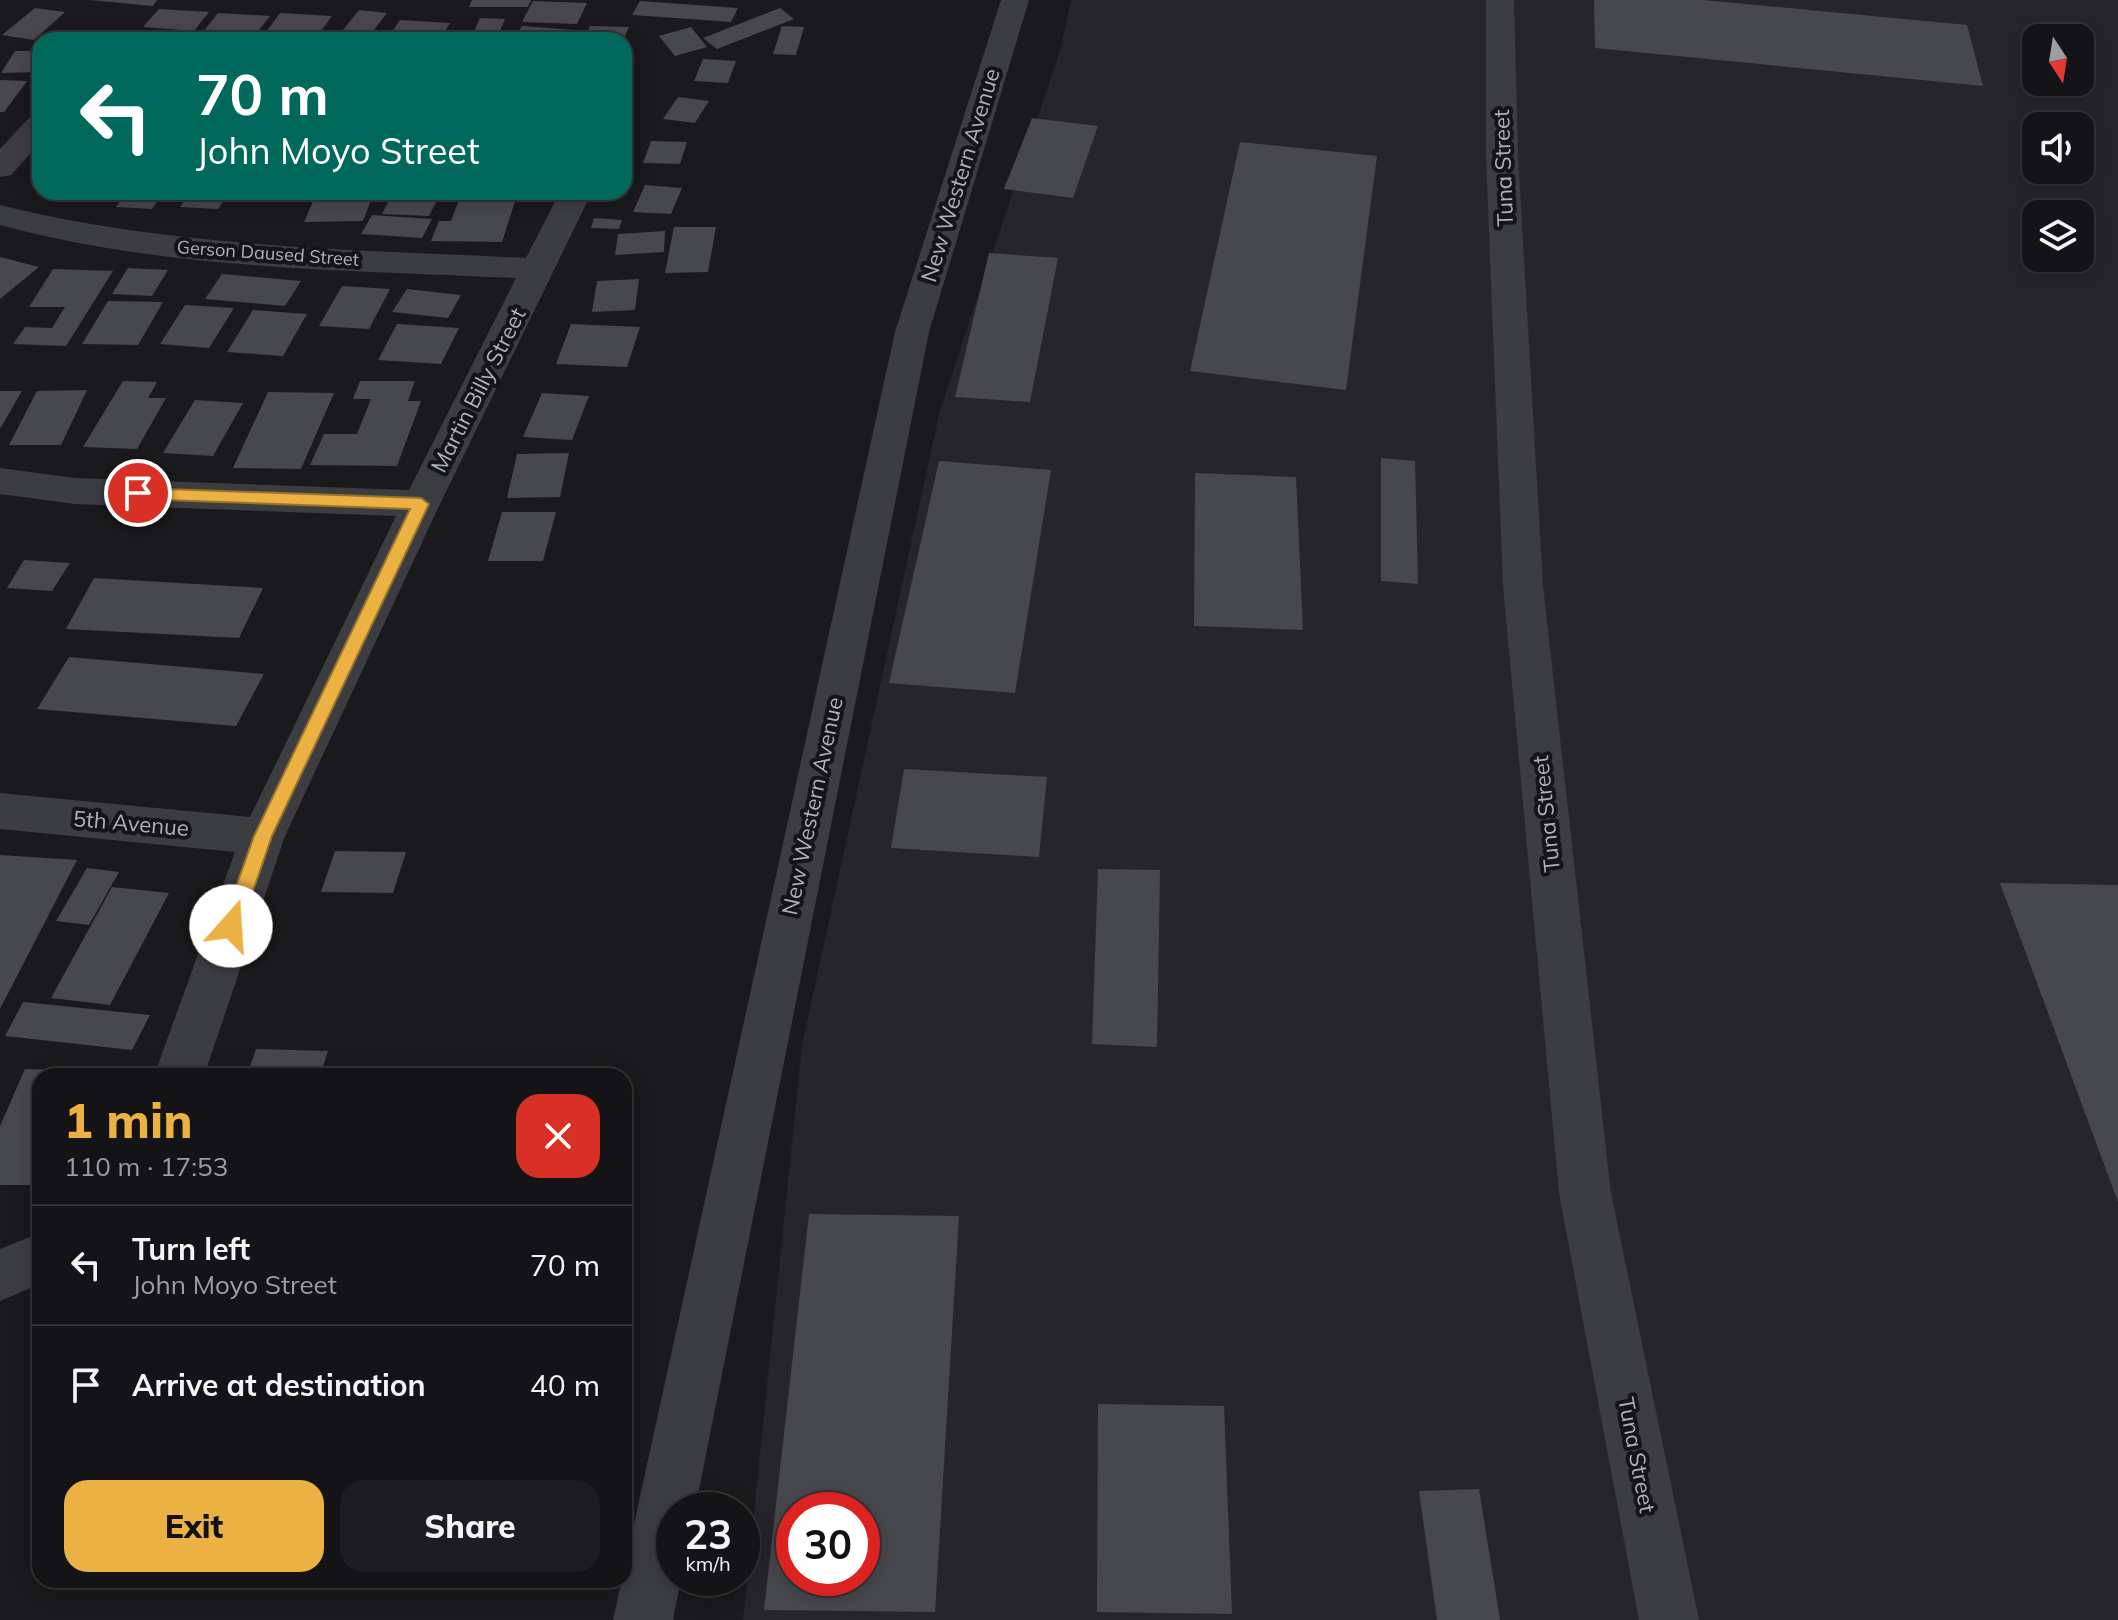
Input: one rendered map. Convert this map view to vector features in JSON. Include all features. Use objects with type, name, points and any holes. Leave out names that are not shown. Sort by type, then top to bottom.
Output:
[{"type":"street","name":"New Western Avenue","points":[[643,1620],[912,332],[1015,0]]},
{"type":"street","name":"Tuna Street","points":[[1500,0],[1502,155],[1523,586],[1585,1193],[1669,1620]]},
{"type":"street","points":[[0,168],[32,134]]},
{"type":"street","name":"Martin Billy Street","points":[[182,1068],[263,836],[421,504],[572,200]]},
{"type":"street","name":"Gerson Daused Street","points":[[0,215],[60,231],[236,254],[538,269]]},
{"type":"street","points":[[0,481],[75,491],[421,504]]},
{"type":"street","name":"5th Avenue","points":[[0,811],[263,836]]},
{"type":"street","points":[[0,1275],[32,1261]]},
{"type":"shaded area","points":[[1071,0],[2118,0],[2118,1620],[743,1620],[745,1596],[760,1596],[760,1492],[756,1492],[802,1045],[940,410],[1061,47]]},
{"type":"building","points":[[89,0],[157,0],[153,6]]},
{"type":"building","points":[[472,0],[531,0],[528,7],[469,7]]},
{"type":"building","points":[[1594,0],[1703,0],[1967,25],[1983,86],[1595,48]]},
{"type":"building","points":[[533,1],[587,3],[577,24],[522,22]]},
{"type":"building","points":[[640,1],[738,8],[731,22],[632,15]]},
{"type":"building","points":[[35,8],[65,12],[43,32],[32,32],[32,40],[2,35]]},
{"type":"building","points":[[780,8],[794,19],[717,49],[703,38]]},
{"type":"building","points":[[159,9],[209,12],[194,31],[143,27]]},
{"type":"building","points":[[359,10],[387,13],[372,32],[341,32]]},
{"type":"building","points":[[218,13],[270,16],[257,32],[203,32]]},
{"type":"building","points":[[280,13],[332,16],[320,32],[266,32]]},
{"type":"building","points":[[480,18],[505,19],[499,32],[474,32]]},
{"type":"building","points":[[400,20],[450,23],[445,32],[392,32]]},
{"type":"building","points":[[522,26],[574,30],[573,32],[518,32]]},
{"type":"building","points":[[590,26],[629,27],[627,32],[587,32]]},
{"type":"building","points":[[782,26],[804,27],[796,55],[773,54]]},
{"type":"building","points":[[691,27],[707,47],[675,56],[659,36]]},
{"type":"building","points":[[15,51],[32,51],[32,72],[1,73]]},
{"type":"building","points":[[703,59],[736,61],[728,83],[694,81]]},
{"type":"building","points":[[0,80],[27,81],[4,112],[0,112]]},
{"type":"building","points":[[678,97],[709,101],[695,123],[663,119]]},
{"type":"building","points":[[1032,118],[1098,126],[1073,198],[1004,189]]},
{"type":"building","points":[[651,141],[687,142],[680,164],[643,163]]},
{"type":"building","points":[[1240,142],[1377,156],[1346,390],[1190,371]]},
{"type":"building","points":[[645,185],[682,188],[671,214],[633,212]]},
{"type":"building","points":[[121,200],[158,200],[152,209],[116,207]]},
{"type":"building","points":[[185,200],[224,200],[218,209],[180,207]]},
{"type":"building","points":[[314,200],[371,200],[363,221],[304,222]]},
{"type":"building","points":[[389,200],[437,200],[429,216],[382,214]]},
{"type":"building","points":[[459,200],[515,200],[502,242],[431,241],[439,221],[451,221]]},
{"type":"building","points":[[372,215],[432,219],[422,238],[361,234]]},
{"type":"building","points":[[594,218],[622,220],[619,229],[591,228]]},
{"type":"building","points":[[674,227],[716,227],[708,272],[665,273]]},
{"type":"building","points":[[665,231],[664,252],[615,255],[618,234]]},
{"type":"building","points":[[989,253],[1058,258],[1030,402],[955,397]]},
{"type":"building","points":[[0,257],[39,267],[0,299]]},
{"type":"building","points":[[128,268],[168,270],[152,296],[112,294]]},
{"type":"building","points":[[53,269],[113,271],[66,346],[13,344],[25,327],[52,328],[65,307],[29,307]]},
{"type":"building","points":[[222,274],[301,281],[285,306],[205,299]]},
{"type":"building","points":[[639,279],[635,310],[592,312],[597,281]]},
{"type":"building","points":[[342,286],[390,289],[369,329],[319,326]]},
{"type":"building","points":[[407,289],[461,295],[448,318],[392,312]]},
{"type":"building","points":[[108,301],[163,302],[138,345],[82,344]]},
{"type":"building","points":[[185,305],[234,308],[209,348],[160,344]]},
{"type":"building","points":[[253,310],[307,314],[283,356],[227,352]]},
{"type":"building","points":[[397,324],[459,328],[441,364],[378,360]]},
{"type":"building","points":[[571,324],[640,327],[627,367],[556,364]]},
{"type":"building","points":[[123,381],[157,382],[148,398],[166,398],[137,449],[83,447]]},
{"type":"building","points":[[360,381],[415,381],[408,401],[421,401],[397,466],[310,465],[324,434],[357,434],[371,399],[353,399]]},
{"type":"building","points":[[87,390],[61,445],[9,445],[37,391]]},
{"type":"building","points":[[0,391],[22,391],[0,429]]},
{"type":"building","points":[[268,392],[334,393],[301,469],[233,468]]},
{"type":"building","points":[[542,393],[589,396],[572,440],[523,437]]},
{"type":"building","points":[[195,400],[243,403],[213,456],[163,453]]},
{"type":"building","points":[[569,453],[560,497],[507,498],[517,454]]},
{"type":"building","points":[[1381,458],[1415,461],[1418,584],[1381,581]]},
{"type":"building","points":[[939,461],[1051,470],[1015,693],[889,683]]},
{"type":"building","points":[[1195,473],[1296,477],[1303,630],[1194,626]]},
{"type":"building","points":[[502,512],[556,512],[543,561],[488,561]]},
{"type":"building","points":[[24,560],[70,563],[52,591],[7,588]]},
{"type":"building","points":[[94,578],[263,588],[239,638],[66,629]]},
{"type":"building","points":[[69,657],[264,674],[236,726],[37,709]]},
{"type":"building","points":[[904,769],[1047,777],[1039,857],[891,848]]},
{"type":"building","points":[[335,851],[406,852],[393,893],[321,892]]},
{"type":"building","points":[[0,855],[77,860],[0,1009]]},
{"type":"building","points":[[87,868],[119,872],[89,925],[56,921]]},
{"type":"building","points":[[1098,869],[1160,870],[1157,1047],[1092,1044]]},
{"type":"building","points":[[2000,883],[2118,885],[2118,1202]]},
{"type":"building","points":[[112,887],[169,893],[110,1005],[51,998]]},
{"type":"building","points":[[23,1002],[150,1015],[132,1050],[5,1036]]},
{"type":"building","points":[[256,1049],[328,1051],[323,1068],[250,1068]]},
{"type":"building","points":[[25,1069],[32,1069],[32,1185],[0,1185],[0,1126]]},
{"type":"building","points":[[809,1214],[959,1216],[935,1612],[764,1610],[776,1504],[776,1596],[880,1596],[880,1492],[777,1492]]},
{"type":"building","points":[[1098,1404],[1224,1406],[1232,1614],[1097,1612]]},
{"type":"building","points":[[1479,1489],[1500,1620],[1437,1620],[1419,1491]]},
{"type":"route","points":[[138,493],[421,504],[263,836],[231,926]]}]
